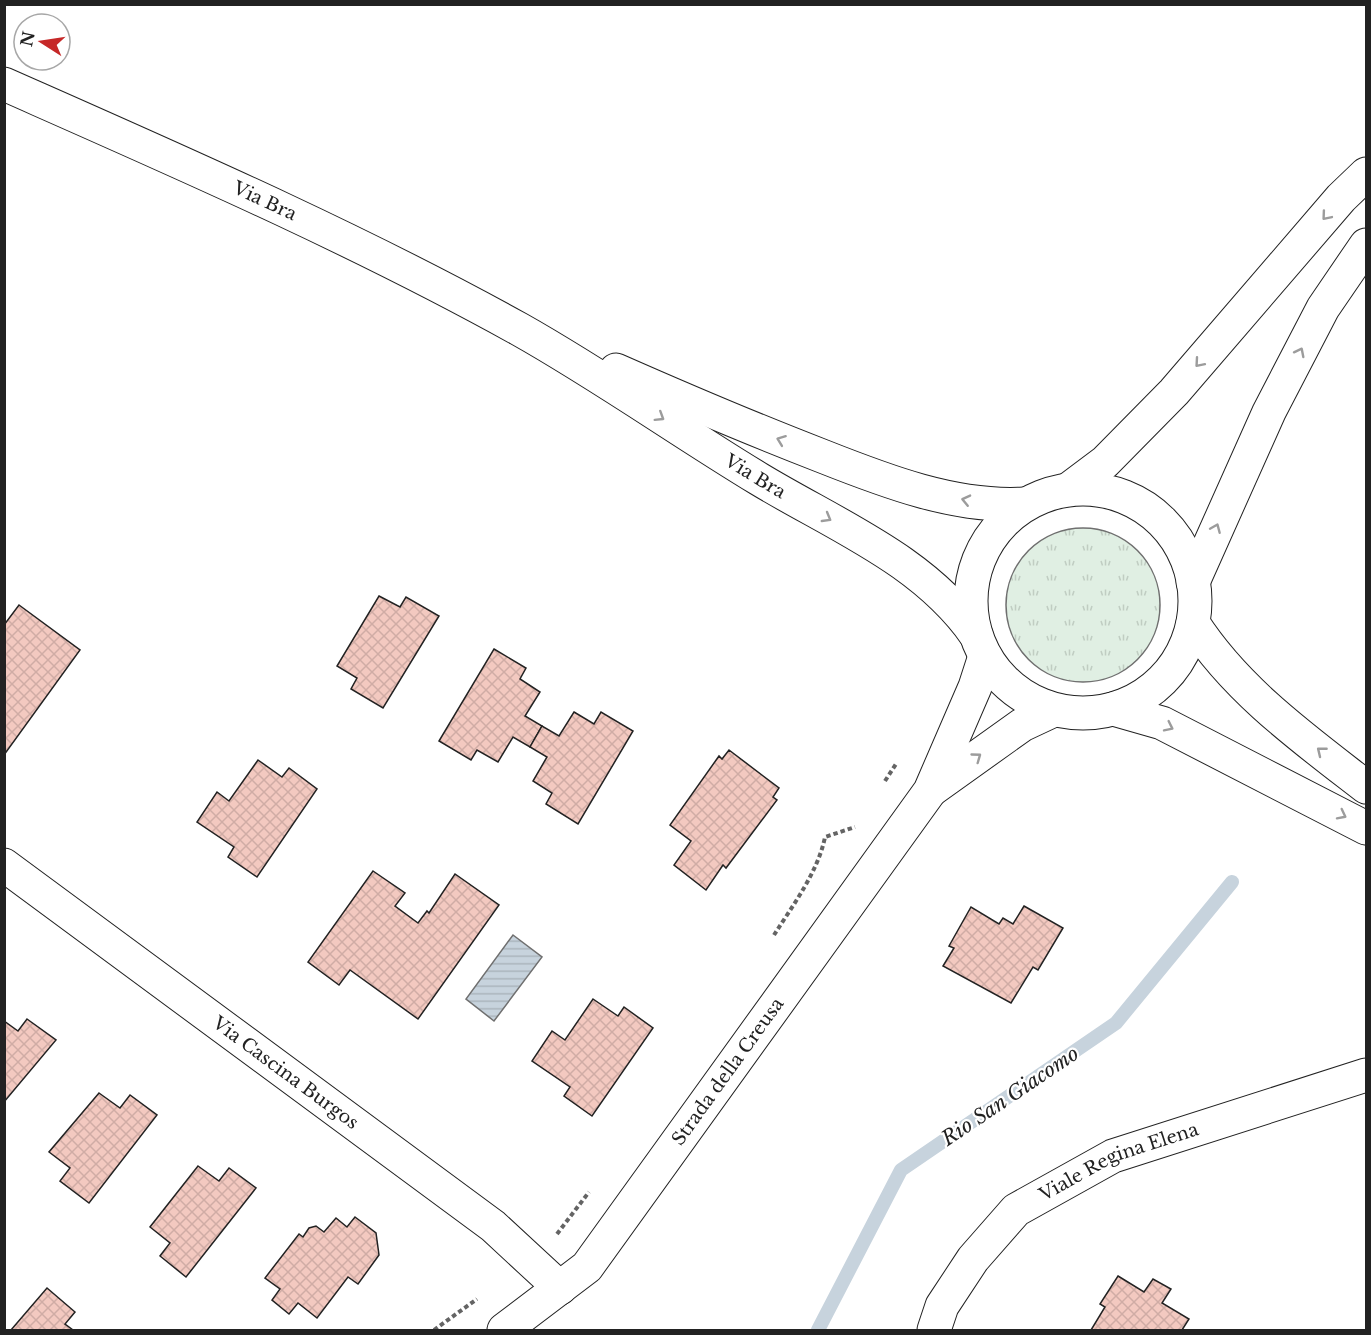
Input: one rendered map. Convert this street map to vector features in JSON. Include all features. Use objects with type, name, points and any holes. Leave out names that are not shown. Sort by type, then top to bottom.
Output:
[{"type":"main road","name":"Via Bra","points":[[4,84],[365,249],[521,330],[775,438],[888,482],[979,503],[1024,504]]},
{"type":"main road","points":[[1069,489],[1105,462],[1174,392],[1341,198],[1366,174]]},
{"type":"main road","points":[[1193,582],[1228,501],[1323,308],[1366,245]]},
{"type":"main road","name":"Via Bra","points":[[521,330],[760,479],[905,564],[945,597],[999,675],[1016,691],[1054,710]]},
{"type":"main road","points":[[981,646],[970,604],[974,573],[986,544],[1006,519],[1024,504],[1069,489],[1097,489],[1124,496],[1149,510],[1170,530],[1185,554],[1193,582],[1193,623],[1182,652],[1164,677],[1141,697],[1113,709],[1094,713],[1054,710]]},
{"type":"main road","points":[[1193,623],[1213,655],[1246,690],[1366,787]]},
{"type":"main road","name":"Strada della Creusa","points":[[504,1330],[587,1267],[930,791],[975,687],[981,646]]},
{"type":"main road","points":[[1113,709],[1162,723],[1366,828]]},
{"type":"main road","name":"Strada della Creusa","points":[[930,791],[1022,725],[1054,710]]},
{"type":"main road","name":"Via Cascina Burgos","points":[[4,865],[493,1226],[560,1288]]},
{"type":"main road","name":"Viale Regina Elena","points":[[934,1330],[942,1306],[973,1259],[1016,1210],[1113,1156],[1366,1075]]},
{"type":"path","points":[[879,790],[896,764]]},
{"type":"path","points":[[770,942],[800,893],[823,849],[825,837],[857,826]]},
{"type":"path","points":[[434,1330],[528,1259],[558,1233],[592,1187]]},
{"type":"green space","points":[[1083,528],[1112,534],[1126,541],[1137,551],[1147,562],[1154,576],[1160,605],[1154,634],[1147,648],[1137,659],[1126,669],[1112,676],[1083,682],[1054,676],[1040,669],[1029,659],[1019,648],[1012,634],[1006,605],[1012,576],[1019,562],[1029,551],[1040,541],[1054,534]]},
{"type":"shaded area","points":[[513,935],[542,957],[494,1021],[466,999]]},
{"type":"building","points":[[379,596],[400,607],[406,597],[439,616],[383,708],[351,689],[357,678],[337,666]]},
{"type":"building","points":[[19,605],[80,650],[4,755],[4,625]]},
{"type":"building","points":[[494,649],[526,668],[520,679],[540,692],[525,716],[542,726],[530,747],[513,737],[498,762],[477,750],[471,760],[439,741]]},
{"type":"building","points":[[574,712],[594,724],[601,712],[633,731],[578,824],[546,804],[552,793],[533,781],[547,757],[530,747],[542,726],[559,736]]},
{"type":"building","points":[[729,750],[779,788],[773,797],[777,800],[726,868],[723,865],[706,890],[674,865],[691,841],[670,825],[719,756],[722,759]]},
{"type":"building","points":[[258,760],[282,777],[289,768],[317,789],[257,877],[228,857],[234,847],[197,822],[217,792],[229,801]]},
{"type":"building","points":[[373,871],[405,893],[395,906],[418,923],[427,911],[429,913],[455,874],[499,905],[418,1019],[350,970],[339,985],[308,962]]},
{"type":"building","points":[[1024,906],[1063,928],[1038,970],[1033,967],[1011,1003],[943,966],[954,948],[949,946],[971,907],[999,924],[1003,918],[1013,924]]},
{"type":"building","points":[[593,999],[618,1016],[624,1007],[653,1028],[592,1116],[564,1096],[570,1087],[532,1061],[552,1031],[565,1040]]},
{"type":"building","points":[[27,1019],[56,1040],[4,1102],[4,1021],[18,1031]]},
{"type":"building","points":[[99,1093],[120,1108],[130,1095],[157,1115],[89,1203],[60,1181],[70,1168],[49,1152]]},
{"type":"building","points":[[198,1166],[219,1181],[229,1168],[256,1188],[186,1277],[160,1256],[170,1243],[150,1227]]},
{"type":"building","points":[[355,1217],[376,1233],[379,1255],[358,1284],[348,1277],[317,1318],[298,1303],[289,1314],[272,1300],[280,1289],[265,1278],[299,1234],[303,1237],[309,1228],[316,1226],[324,1232],[336,1218],[347,1227]]},
{"type":"building","points":[[1118,1276],[1144,1292],[1153,1279],[1171,1289],[1162,1303],[1189,1319],[1182,1330],[1091,1330],[1105,1307],[1100,1304]]},
{"type":"building","points":[[47,1288],[75,1312],[65,1324],[73,1330],[11,1330]]},
{"type":"waterway","name":"Rio San Giacomo","points":[[818,1330],[901,1170],[1116,1023],[1232,882]]}]
